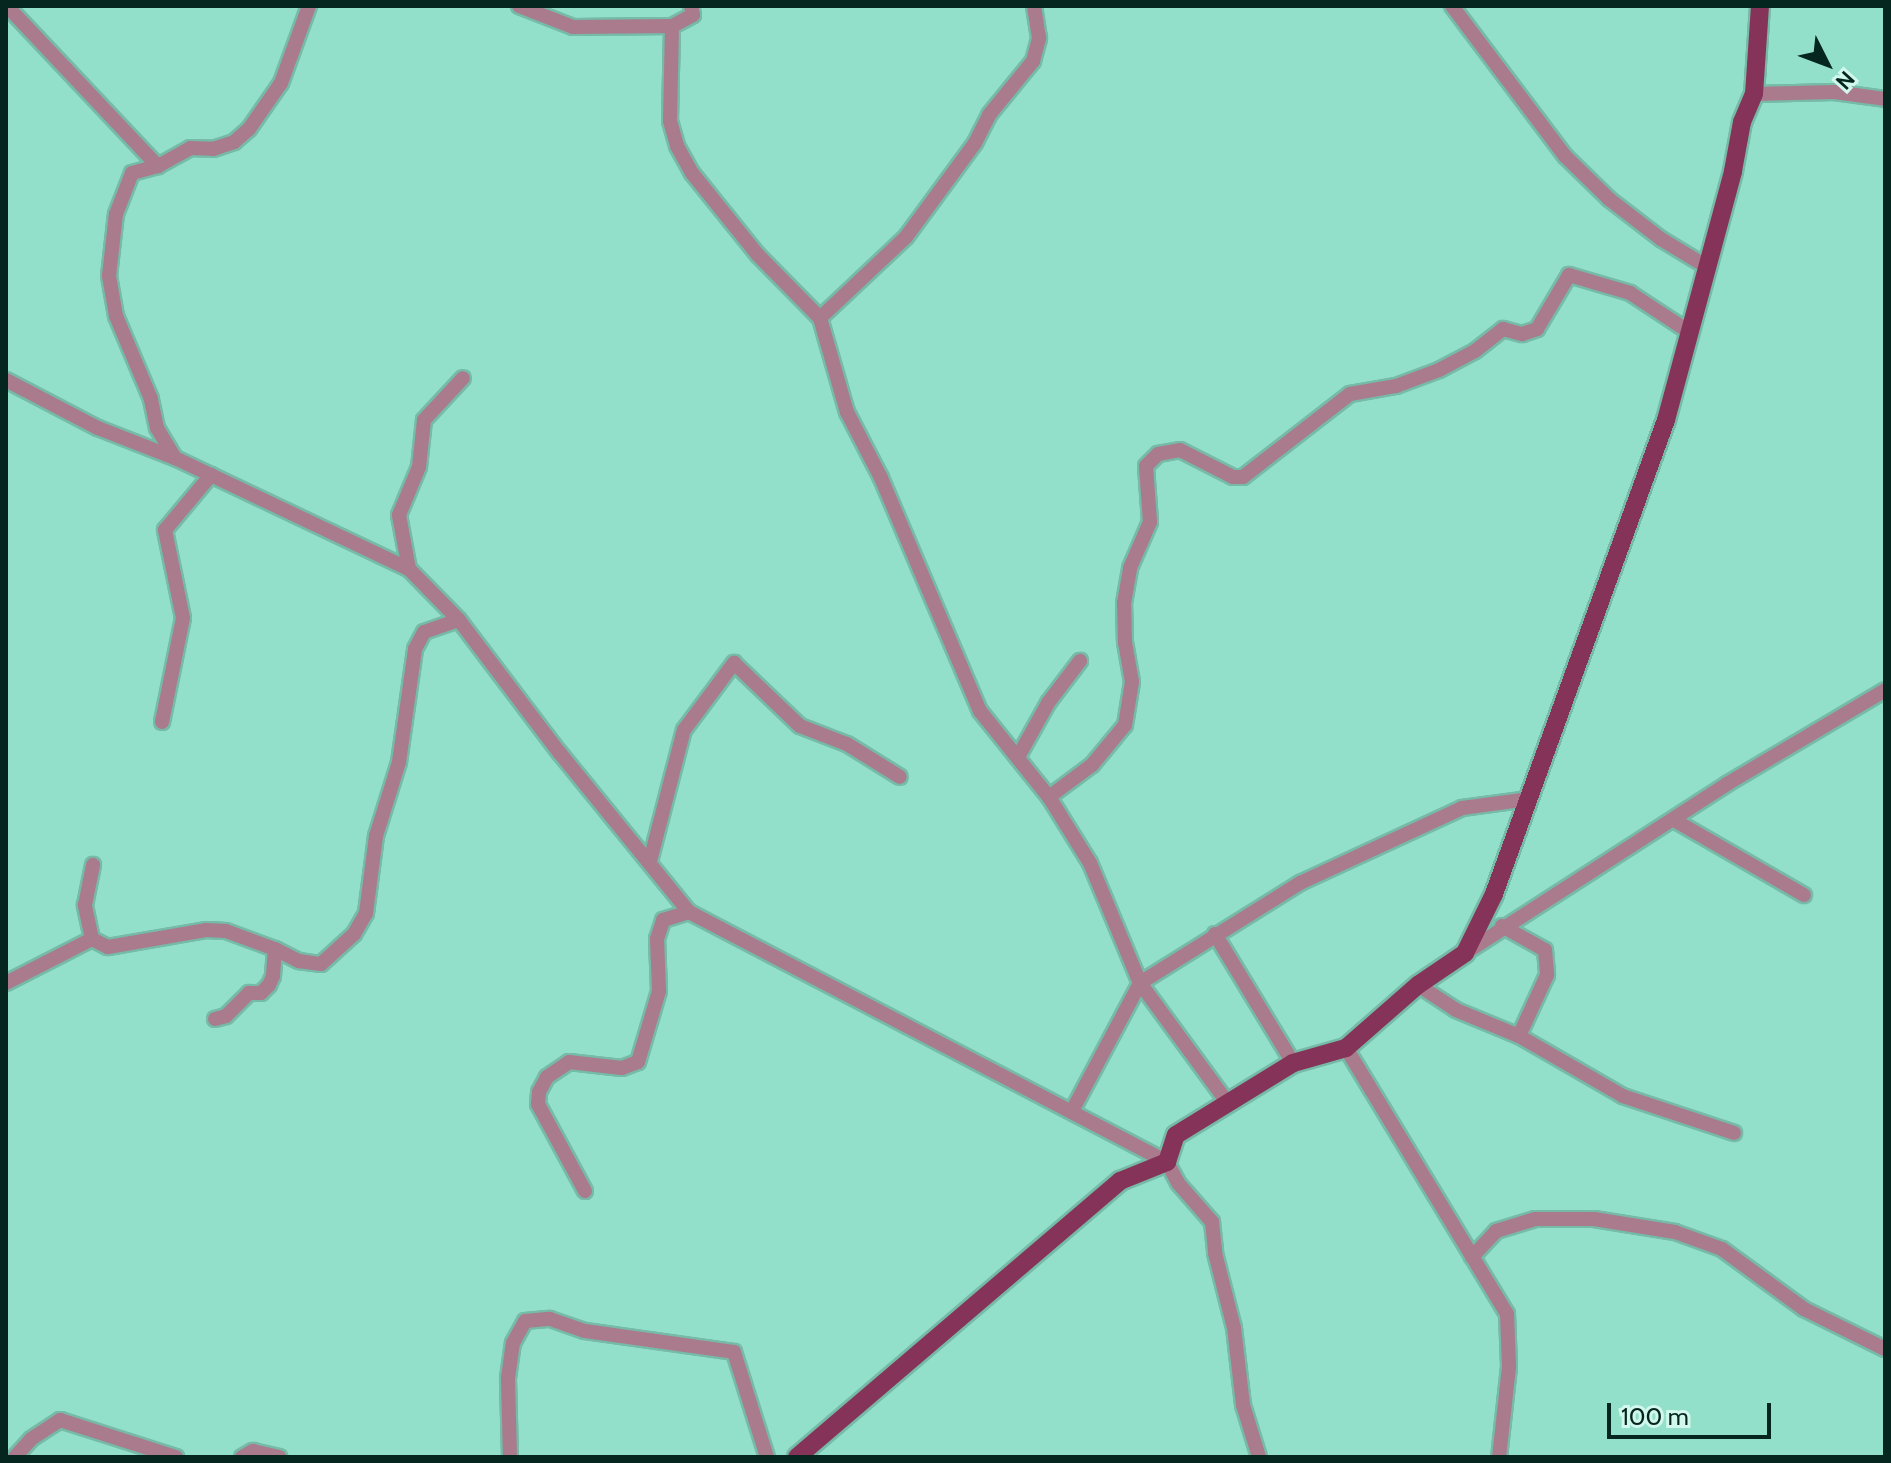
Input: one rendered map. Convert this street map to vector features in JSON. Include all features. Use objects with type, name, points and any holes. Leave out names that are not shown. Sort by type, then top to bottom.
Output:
[{"type":"main road","points":[[797,1457],[1120,1181],[1167,1162],[1176,1135],[1293,1063],[1346,1048],[1418,985],[1465,953],[1494,894],[1666,420],[1691,333],[1742,122],[1754,94],[1760,6]]},
{"type":"street","points":[[7,6],[158,166]]},
{"type":"street","points":[[175,458],[157,428],[151,399],[127,345],[109,276],[116,214],[127,180],[138,169],[158,166],[190,148],[213,149],[234,142],[249,129],[281,83],[309,6]]},
{"type":"street","points":[[519,6],[573,27],[672,26],[692,10]]},
{"type":"street","points":[[692,10],[692,18],[707,6]]},
{"type":"street","points":[[820,318],[906,237],[975,143],[989,115],[1033,61],[1039,38],[1034,6]]},
{"type":"street","points":[[1452,6],[1565,156],[1609,199],[1661,239],[1707,267]]},
{"type":"street","points":[[672,26],[670,121],[677,146],[692,173],[758,255],[820,318],[847,412],[881,478],[975,699],[1049,797],[1090,863],[1140,983],[1227,1102]]},
{"type":"street","points":[[1754,94],[1834,92],[1885,99]]},
{"type":"street","points":[[1049,797],[1110,747],[1128,715],[1132,682],[1125,643],[1124,603],[1130,568],[1150,522],[1146,466],[1158,454],[1180,450],[1233,477],[1243,477],[1350,394],[1396,386],[1439,370],[1475,351],[1503,329],[1531,333],[1542,323],[1569,275],[1630,293],[1691,333]]},
{"type":"street","points":[[409,569],[399,515],[419,467],[424,420],[463,378]]},
{"type":"street","points":[[6,380],[98,428],[175,458],[409,569],[459,620],[559,752],[689,912],[861,1005],[1167,1162],[1178,1183],[1212,1222],[1215,1253],[1234,1328],[1243,1405],[1259,1457]]},
{"type":"street","points":[[162,722],[183,618],[165,530],[211,475]]},
{"type":"street","points":[[92,939],[108,947],[206,930],[226,931],[299,961],[321,964],[354,934],[366,913],[376,836],[399,762],[415,649],[424,632],[459,620]]},
{"type":"street","points":[[1018,757],[1048,703],[1080,661]]},
{"type":"street","points":[[650,861],[684,730],[734,663],[800,726],[847,744],[900,777]]},
{"type":"street","points":[[1465,953],[1502,926],[1578,883],[1885,690]]},
{"type":"street","points":[[1072,1111],[1140,983],[1300,883],[1462,808],[1529,799]]},
{"type":"street","points":[[1674,820],[1804,895]]},
{"type":"street","points":[[92,939],[85,905],[93,865]]},
{"type":"street","points":[[585,1191],[538,1104],[539,1092],[547,1077],[569,1062],[622,1068],[638,1062],[659,991],[657,939],[663,920],[689,912]]},
{"type":"street","points":[[1502,926],[1545,950],[1547,975],[1519,1036]]},
{"type":"street","points":[[1215,934],[1293,1063]]},
{"type":"street","points":[[6,983],[92,939]]},
{"type":"street","points":[[215,1019],[226,1016],[249,993],[261,993],[269,985],[273,976],[275,949]]},
{"type":"street","points":[[1418,985],[1456,1010],[1519,1036],[1623,1096],[1734,1133]]},
{"type":"street","points":[[1346,1048],[1507,1314],[1509,1367],[1499,1457]]},
{"type":"street","points":[[1472,1257],[1496,1231],[1535,1219],[1594,1219],[1675,1232],[1722,1249],[1804,1309],[1885,1349]]},
{"type":"street","points":[[510,1457],[508,1378],[513,1343],[525,1321],[550,1319],[585,1331],[734,1352],[767,1457]]},
{"type":"street","points":[[15,1457],[31,1439],[60,1420],[176,1457]]},
{"type":"street","points":[[242,1457],[253,1451],[279,1457]]}]
